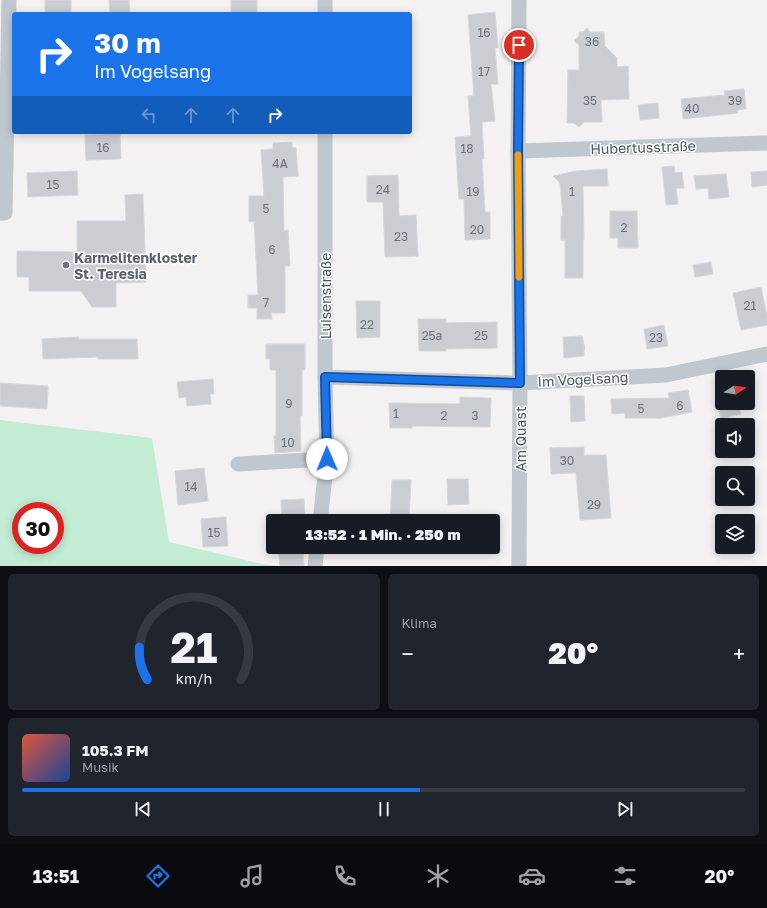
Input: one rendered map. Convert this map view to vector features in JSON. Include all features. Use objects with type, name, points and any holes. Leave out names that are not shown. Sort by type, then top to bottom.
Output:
[{"type":"street","points":[[0,213],[5,213],[9,0]]},
{"type":"street","points":[[325,0],[325,12]]},
{"type":"street","name":"Am Quast","points":[[519,0],[519,566]]},
{"type":"street","name":"Luisenstraße","points":[[321,514],[327,459],[325,377],[325,134]]},
{"type":"street","name":"Hubertusstraße","points":[[518,151],[767,143]]},
{"type":"street","name":"Im Vogelsang","points":[[325,377],[520,383],[666,375],[767,354]]},
{"type":"street","points":[[238,464],[327,459]]},
{"type":"street","points":[[315,566],[317,554]]},
{"type":"green space","points":[[0,420],[152,438],[169,542],[262,564],[278,566],[0,566]]},
{"type":"building","points":[[45,0],[71,0],[71,12],[45,12]]},
{"type":"building","points":[[109,0],[129,0],[130,12],[110,12]]},
{"type":"building","points":[[231,0],[257,0],[257,12],[231,12]]},
{"type":"building","points":[[495,12],[498,48],[495,48],[498,84],[491,84],[495,121],[482,122],[484,159],[482,159],[485,212],[490,212],[490,239],[465,240],[464,199],[459,199],[455,137],[471,136],[468,96],[474,96],[468,15]]},
{"type":"building","points":[[587,28],[590,32],[604,32],[605,46],[617,58],[617,67],[628,66],[629,99],[601,100],[602,122],[584,122],[579,127],[574,123],[567,123],[568,70],[579,70],[579,45],[574,41],[579,36],[579,32],[583,32]]},
{"type":"building","points":[[744,89],[746,109],[737,110],[738,113],[683,119],[681,99],[725,95],[724,91]]},
{"type":"building","points":[[658,103],[659,118],[640,120],[638,105]]},
{"type":"building","points":[[120,134],[121,159],[86,160],[85,135]]},
{"type":"building","points":[[292,142],[292,148],[296,148],[298,176],[283,177],[284,231],[288,230],[290,266],[285,266],[285,313],[271,313],[272,319],[257,319],[257,308],[248,308],[248,295],[258,295],[254,221],[249,222],[249,196],[264,196],[261,150],[273,149],[273,143]]},
{"type":"building","points":[[674,166],[675,173],[682,172],[684,188],[676,188],[678,204],[666,205],[662,167]]},
{"type":"building","points":[[607,169],[608,186],[583,186],[583,278],[565,278],[565,240],[561,240],[561,216],[563,216],[560,183],[553,176],[576,171]]},
{"type":"building","points":[[77,171],[78,195],[28,197],[27,173]]},
{"type":"building","points":[[767,171],[767,185],[752,187],[751,172]]},
{"type":"building","points":[[726,174],[729,197],[709,199],[708,188],[696,189],[694,176]]},
{"type":"building","points":[[398,175],[399,216],[416,215],[418,256],[385,257],[383,202],[367,202],[367,176]]},
{"type":"building","name":"Karmelitenkloster St. Teresia","points":[[143,194],[146,282],[116,283],[116,307],[92,307],[81,291],[29,291],[29,277],[17,277],[17,251],[77,252],[77,221],[126,221],[125,195]]},
{"type":"building","points":[[610,211],[637,211],[638,248],[618,248],[618,238],[610,238]]},
{"type":"building","points":[[711,262],[713,274],[695,277],[693,265]]},
{"type":"building","points":[[761,287],[767,316],[767,325],[741,330],[733,293]]},
{"type":"building","points":[[356,301],[380,301],[380,337],[357,338]]},
{"type":"building","points":[[418,319],[446,319],[446,323],[497,322],[497,348],[419,351]]},
{"type":"building","points":[[664,325],[668,346],[647,349],[644,329]]},
{"type":"building","points":[[582,336],[585,349],[584,356],[564,358],[563,337]]},
{"type":"building","points":[[79,337],[79,339],[137,339],[138,359],[98,359],[98,357],[43,359],[42,339]]},
{"type":"building","points":[[266,344],[305,344],[305,370],[302,370],[302,416],[300,416],[301,451],[275,453],[274,436],[276,436],[276,370],[270,370],[270,359],[266,359]]},
{"type":"building","points":[[213,379],[214,394],[210,394],[211,404],[187,406],[186,397],[179,398],[177,382]]},
{"type":"building","points":[[0,383],[48,386],[47,409],[0,406]]},
{"type":"building","points":[[688,390],[692,412],[661,418],[625,418],[625,413],[612,414],[611,399],[669,398],[668,393]]},
{"type":"building","points":[[570,396],[584,396],[585,421],[571,422]]},
{"type":"building","points":[[460,397],[491,398],[490,427],[412,426],[412,428],[390,428],[389,403],[460,404]]},
{"type":"building","points":[[719,410],[740,410],[741,414],[721,418]]},
{"type":"building","points":[[584,447],[584,455],[606,455],[611,518],[580,520],[576,473],[551,474],[550,448]]},
{"type":"building","points":[[204,468],[208,501],[178,505],[175,471]]},
{"type":"building","points":[[447,479],[468,479],[469,504],[448,505]]},
{"type":"building","points":[[392,480],[411,480],[409,514],[390,514]]},
{"type":"building","points":[[304,499],[305,514],[282,514],[281,500]]},
{"type":"building","points":[[226,517],[228,546],[203,547],[201,519]]},
{"type":"building","points":[[279,554],[303,554],[304,566],[280,566]]},
{"type":"slow traffic","points":[[518,155],[519,277]]},
{"type":"place","name":"Karmelitenkloster St. Teresia","points":[[66,265]]},
{"type":"route","points":[[327,459],[325,377],[520,383],[518,151],[519,45]]}]
